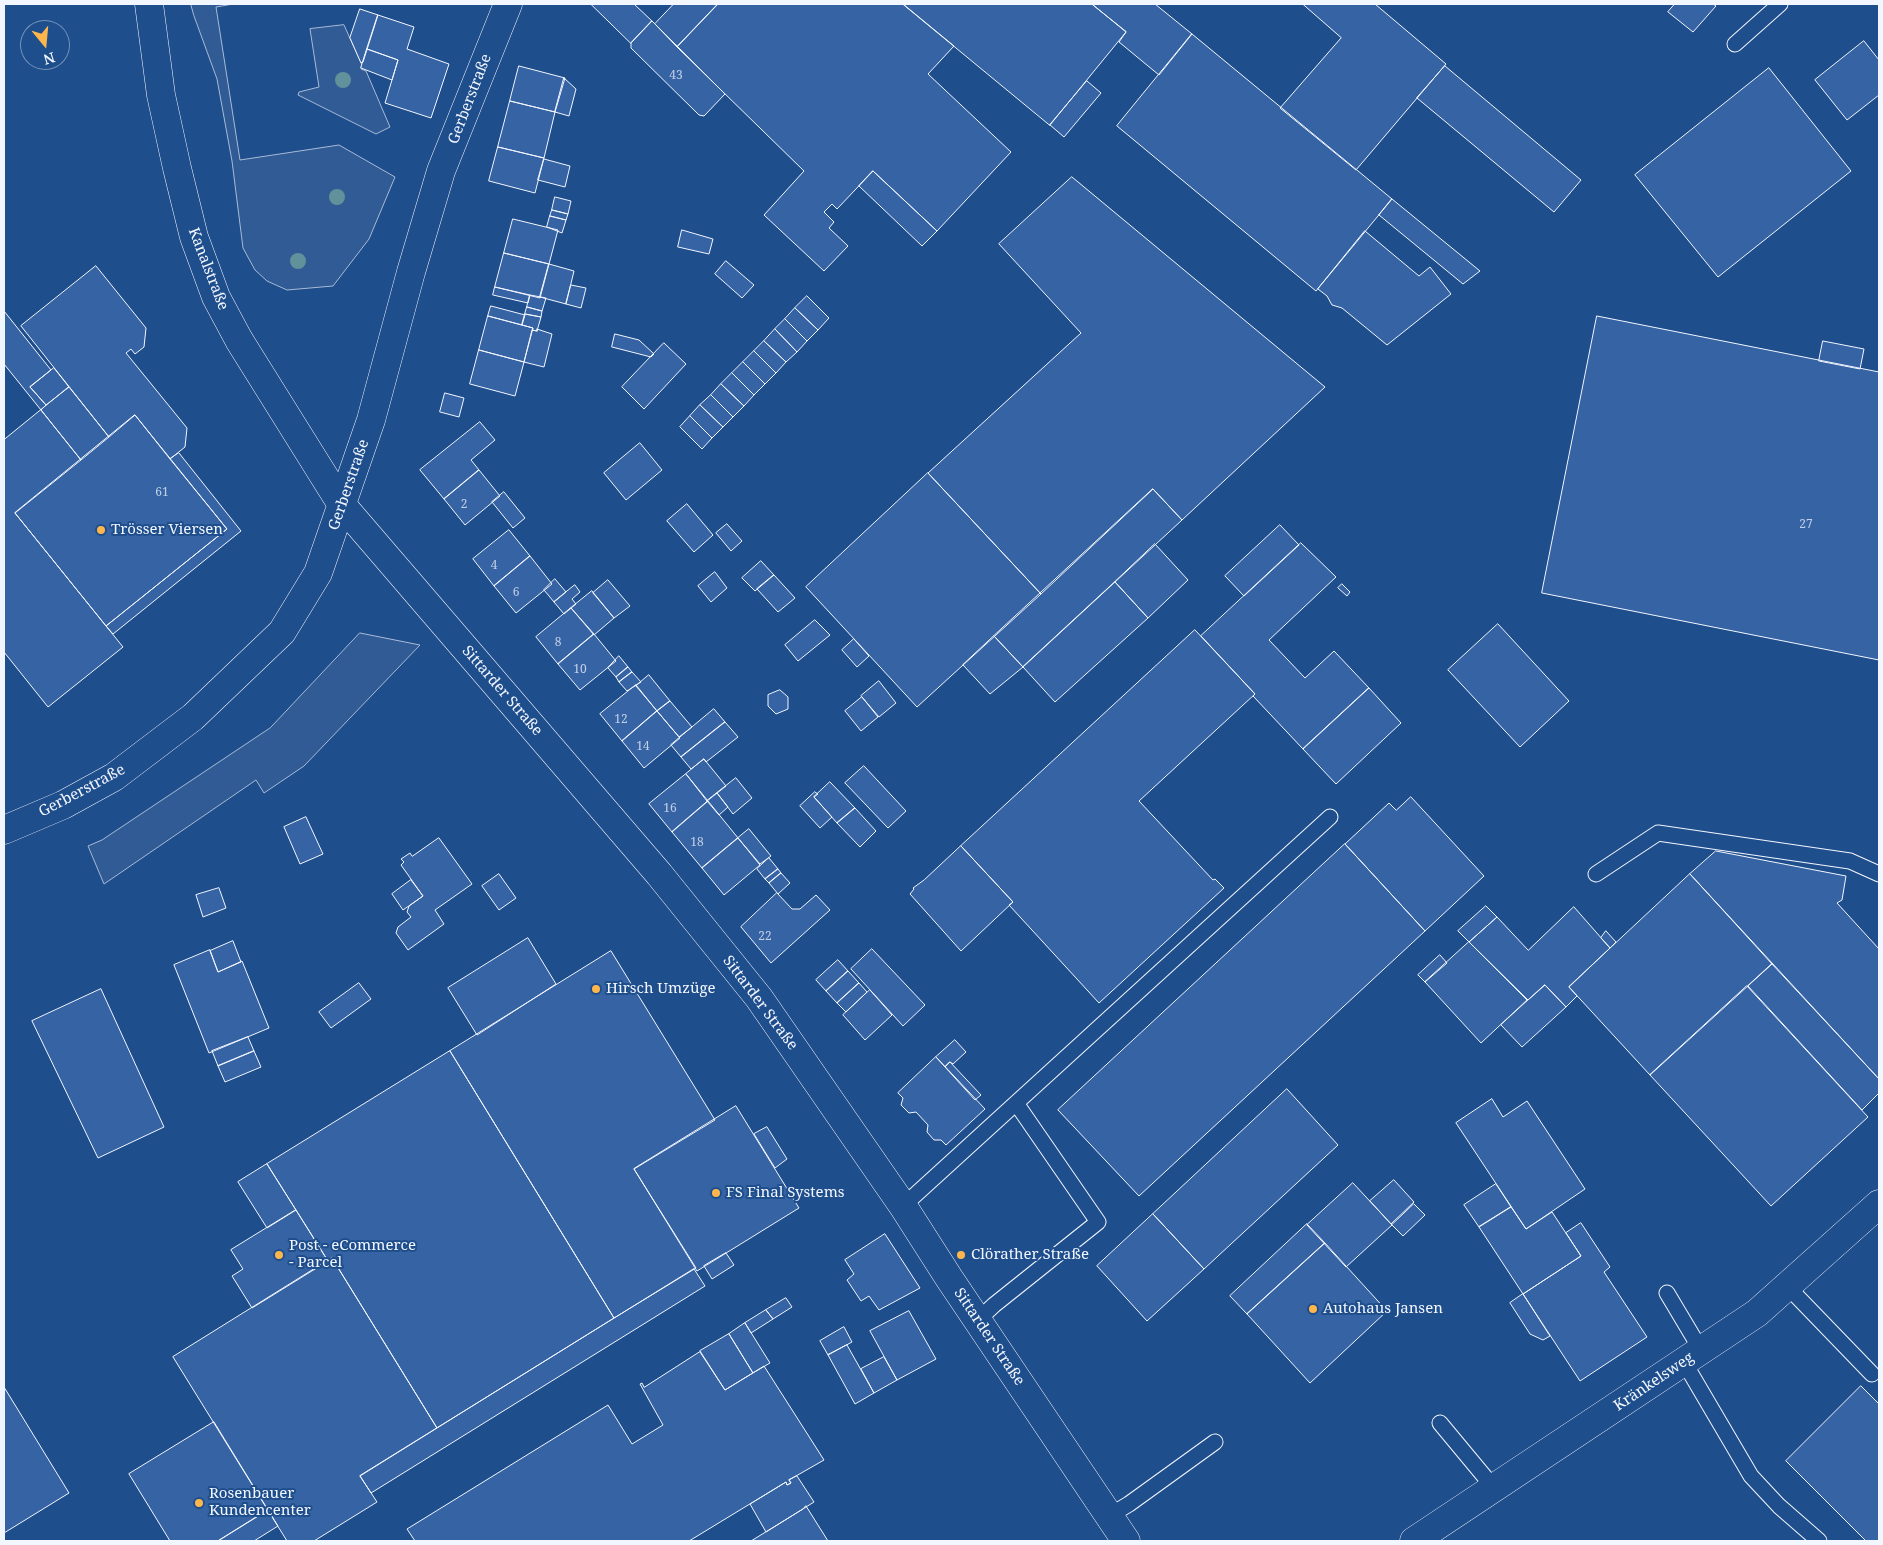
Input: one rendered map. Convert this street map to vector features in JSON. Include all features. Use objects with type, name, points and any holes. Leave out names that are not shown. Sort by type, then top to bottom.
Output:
[{"type":"street","name":"Kanalstraße","points":[[149,4],[162,95],[177,168],[194,237],[216,297],[239,340],[342,505]]},
{"type":"street","name":"Gerberstraße","points":[[4,830],[63,805],[114,777],[193,717],[282,632],[318,573],[371,420],[411,272],[441,171],[508,4]]},
{"type":"street","name":"Sittarder Straße","points":[[342,505],[659,874],[759,998],[903,1206],[1126,1541]]},
{"type":"street","name":"Kränkelsweg","points":[[1414,1541],[1757,1312],[1879,1204]]},
{"type":"lane","points":[[1735,44],[1780,4]]},
{"type":"lane","points":[[903,1206],[1330,817]]},
{"type":"lane","points":[[1596,874],[1658,832],[1850,860],[1879,874]]},
{"type":"lane","points":[[978,1320],[1098,1222],[1016,1103]]},
{"type":"lane","points":[[1787,1286],[1872,1374]]},
{"type":"lane","points":[[1667,1293],[1692,1356],[1751,1476],[1779,1506],[1819,1541]]},
{"type":"lane","points":[[1440,1423],[1494,1488]]},
{"type":"lane","points":[[1109,1516],[1129,1504],[1215,1442]]},
{"type":"shaded area","points":[[191,4],[233,4],[216,7],[240,160],[339,145],[395,177],[369,239],[333,286],[287,290],[267,281],[255,270],[243,248],[232,161],[217,79]]},
{"type":"shaded area","points":[[344,25],[362,65],[361,69],[366,71],[390,127],[376,134],[298,95],[299,92],[319,87],[310,29]]},
{"type":"shaded area","points":[[360,633],[420,645],[304,766],[264,793],[256,780],[104,884],[88,846],[102,840],[270,728]]},
{"type":"building","points":[[591,4],[634,4],[652,21],[631,43]]},
{"type":"building","points":[[674,4],[718,4],[677,47],[655,24]]},
{"type":"building","points":[[718,4],[903,4],[954,46],[928,74],[1011,152],[937,231],[873,171],[837,209],[832,204],[824,212],[834,222],[829,228],[848,246],[824,271],[764,215],[804,171],[677,47]]},
{"type":"building","points":[[903,4],[1092,4],[1126,32],[1050,125]]},
{"type":"building","points":[[1092,4],[1155,4],[1192,34],[1159,75],[1119,42],[1126,32]]},
{"type":"building","points":[[1303,4],[1375,4],[1446,64],[1356,170],[1280,108],[1341,38]]},
{"type":"building","points":[[1675,4],[1713,4],[1716,6],[1693,32],[1668,12]]},
{"type":"building","points":[[360,9],[378,15],[363,62],[361,63],[350,38]]},
{"type":"building","points":[[378,15],[414,27],[407,49],[449,64],[431,118],[385,103],[398,60],[367,49]]},
{"type":"building","points":[[652,21],[725,94],[704,116],[699,115],[631,48],[631,43]]},
{"type":"building","points":[[1192,34],[1392,199],[1316,291],[1117,126]]},
{"type":"building","points":[[1864,41],[1879,60],[1879,95],[1847,120],[1815,80]]},
{"type":"building","points":[[367,49],[398,60],[392,80],[361,68]]},
{"type":"building","points":[[519,66],[565,78],[555,112],[510,101]]},
{"type":"building","points":[[1445,66],[1581,180],[1554,212],[1417,98]]},
{"type":"building","points":[[1769,68],[1851,171],[1718,277],[1635,175]]},
{"type":"building","points":[[564,78],[576,89],[569,116],[555,112]]},
{"type":"building","points":[[1087,81],[1101,93],[1064,137],[1050,125]]},
{"type":"building","points":[[510,101],[555,112],[544,158],[498,147]]},
{"type":"building","points":[[498,147],[544,158],[535,193],[489,181]]},
{"type":"building","points":[[544,159],[570,166],[565,187],[538,180]]},
{"type":"building","points":[[873,171],[937,231],[922,246],[859,186]]},
{"type":"building","points":[[1072,177],[1325,387],[1182,520],[1153,489],[1041,594],[928,473],[1081,333],[999,244]]},
{"type":"building","points":[[555,197],[571,201],[568,214],[552,210]]},
{"type":"building","points":[[1392,199],[1480,271],[1463,284],[1379,215]]},
{"type":"building","points":[[552,210],[568,214],[566,220],[550,216]]},
{"type":"building","points":[[550,216],[566,220],[562,233],[547,227]]},
{"type":"building","points":[[513,219],[558,230],[549,264],[504,253]]},
{"type":"building","points":[[682,230],[713,239],[709,254],[678,247]]},
{"type":"building","points":[[1365,231],[1419,276],[1430,267],[1451,294],[1387,345],[1342,308],[1332,305],[1327,296],[1318,289]]},
{"type":"building","points":[[504,253],[549,264],[540,298],[495,287]]},
{"type":"building","points":[[726,261],[754,285],[742,298],[715,274]]},
{"type":"building","points":[[549,264],[574,271],[566,304],[540,297]]},
{"type":"building","points":[[96,266],[146,328],[144,347],[135,354],[131,349],[126,353],[187,428],[185,447],[170,459],[135,415],[109,437],[21,326]]},
{"type":"building","points":[[571,285],[586,288],[581,308],[566,304]]},
{"type":"building","points":[[495,287],[530,295],[528,303],[493,295]]},
{"type":"building","points":[[530,295],[546,298],[542,311],[527,307]]},
{"type":"building","points":[[807,296],[829,318],[818,330],[795,308]]},
{"type":"building","points":[[491,306],[525,315],[522,325],[488,316]]},
{"type":"building","points":[[527,307],[542,311],[541,317],[525,314]]},
{"type":"building","points":[[795,308],[818,330],[807,341],[785,319]]},
{"type":"building","points":[[4,311],[51,370],[30,387],[46,405],[41,410],[4,364]]},
{"type":"building","points":[[525,314],[541,317],[537,331],[522,325]]},
{"type":"building","points":[[488,316],[533,328],[524,362],[479,350]]},
{"type":"building","points":[[1597,316],[1879,372],[1879,660],[1542,593]]},
{"type":"building","points":[[785,319],[807,341],[797,352],[775,329]]},
{"type":"building","points":[[537,329],[552,334],[544,367],[524,362],[532,330],[537,331]]},
{"type":"building","points":[[775,329],[797,352],[786,362],[764,341]]},
{"type":"building","points":[[615,334],[639,340],[654,354],[651,357],[612,347]]},
{"type":"building","points":[[764,341],[786,362],[776,373],[754,351]]},
{"type":"building","points":[[1823,341],[1864,349],[1860,369],[1819,361]]},
{"type":"building","points":[[664,343],[686,364],[644,409],[622,387]]},
{"type":"building","points":[[479,350],[524,362],[515,396],[470,384]]},
{"type":"building","points":[[754,351],[776,373],[765,384],[743,362]]},
{"type":"building","points":[[743,362],[765,384],[754,395],[732,373]]},
{"type":"building","points":[[54,368],[69,387],[46,405],[30,387]]},
{"type":"building","points":[[732,373],[754,395],[744,406],[721,384]]},
{"type":"building","points":[[721,384],[744,406],[733,417],[711,395]]},
{"type":"building","points":[[69,387],[109,437],[81,460],[41,410]]},
{"type":"building","points":[[445,393],[464,398],[459,417],[440,412]]},
{"type":"building","points":[[711,395],[733,417],[723,427],[700,405]]},
{"type":"building","points":[[700,405],[723,427],[712,438],[690,416]]},
{"type":"building","points":[[41,410],[81,460],[15,513],[123,647],[48,707],[4,652],[4,440]]},
{"type":"building","points":[[135,415],[227,529],[106,626],[15,513]]},
{"type":"building","points":[[690,416],[712,438],[702,449],[680,427]]},
{"type":"building","points":[[480,422],[495,440],[471,460],[479,470],[444,499],[420,470]]},
{"type":"building","points":[[640,443],[662,470],[626,500],[604,473]]},
{"type":"building","points":[[179,453],[241,531],[113,634],[106,626],[227,529],[170,459]]},
{"type":"building","points":[[479,470],[500,496],[465,525],[444,499]]},
{"type":"building","points":[[928,473],[1041,594],[917,707],[806,587]]},
{"type":"building","points":[[1153,489],[1182,520],[1023,667],[994,636]]},
{"type":"building","points":[[504,492],[525,518],[513,528],[492,502]]},
{"type":"building","points":[[687,504],[713,535],[694,552],[667,521]]},
{"type":"building","points":[[727,524],[742,541],[731,551],[716,533]]},
{"type":"building","points":[[1280,525],[1299,545],[1244,596],[1225,576]]},
{"type":"building","points":[[509,530],[530,556],[494,586],[473,559]]},
{"type":"building","points":[[1301,543],[1336,577],[1269,640],[1305,678],[1334,651],[1369,688],[1303,749],[1253,696],[1255,694],[1201,636]]},
{"type":"building","points":[[1155,544],[1188,580],[1148,618],[1115,582]]},
{"type":"building","points":[[530,556],[552,584],[516,613],[494,586]]},
{"type":"building","points":[[761,561],[774,575],[755,591],[742,578]]},
{"type":"building","points":[[715,572],[727,588],[711,602],[698,586]]},
{"type":"building","points":[[774,575],[795,598],[778,612],[757,589]]},
{"type":"building","points":[[555,579],[566,592],[554,602],[544,590]]},
{"type":"building","points":[[608,580],[630,606],[614,618],[593,593]]},
{"type":"building","points":[[1115,582],[1148,618],[1055,702],[1023,667]]},
{"type":"building","points":[[1342,584],[1350,592],[1347,596],[1338,588]]},
{"type":"building","points":[[575,585],[580,592],[572,599],[576,604],[564,614],[554,602]]},
{"type":"building","points":[[592,591],[614,618],[594,635],[571,608]]},
{"type":"building","points":[[571,608],[594,634],[558,664],[536,637]]},
{"type":"building","points":[[815,620],[830,635],[798,661],[785,645]]},
{"type":"building","points":[[1498,624],[1569,701],[1520,747],[1448,670]]},
{"type":"building","points":[[1195,630],[1255,694],[1139,801],[1213,880],[1215,879],[1224,888],[1099,1003],[1009,905],[1013,902],[961,846]]},
{"type":"building","points":[[594,634],[616,661],[580,690],[558,664]]},
{"type":"building","points":[[994,636],[1023,667],[990,694],[963,665]]},
{"type":"building","points":[[854,639],[869,656],[857,667],[842,650]]},
{"type":"building","points":[[619,656],[628,667],[616,677],[608,668]]},
{"type":"building","points":[[628,667],[632,672],[619,682],[616,677]]},
{"type":"building","points":[[632,672],[641,682],[627,691],[619,682]]},
{"type":"building","points":[[649,675],[670,701],[657,711],[636,686]]},
{"type":"building","points":[[879,681],[896,703],[879,717],[861,696]]},
{"type":"building","points":[[636,685],[657,711],[622,741],[600,714]]},
{"type":"building","points":[[1369,688],[1401,723],[1336,784],[1303,749]]},
{"type":"building","points":[[780,690],[788,697],[788,709],[776,714],[768,706],[768,695]]},
{"type":"building","points":[[862,697],[878,717],[861,731],[845,711]]},
{"type":"building","points":[[670,701],[692,727],[679,737],[657,711]]},
{"type":"building","points":[[714,709],[725,722],[681,757],[671,745]]},
{"type":"building","points":[[657,711],[680,738],[644,768],[622,741]]},
{"type":"building","points":[[725,722],[738,737],[706,762],[704,759],[691,769],[681,757]]},
{"type":"building","points":[[704,759],[726,786],[707,801],[686,774]]},
{"type":"building","points":[[864,766],[906,811],[888,828],[845,783]]},
{"type":"building","points":[[686,774],[708,801],[672,832],[649,804]]},
{"type":"building","points":[[736,778],[752,798],[733,814],[717,793]]},
{"type":"building","points":[[830,782],[855,808],[837,823],[814,797]]},
{"type":"building","points":[[815,792],[818,794],[814,797],[832,817],[820,828],[800,806]]},
{"type":"building","points":[[717,793],[728,807],[719,815],[707,801]]},
{"type":"building","points":[[1411,797],[1484,876],[1425,931],[1345,844],[1389,803],[1396,810]]},
{"type":"building","points":[[708,801],[738,838],[702,868],[672,832]]},
{"type":"building","points":[[855,808],[876,831],[860,847],[837,823]]},
{"type":"building","points":[[306,817],[323,854],[300,864],[284,827]]},
{"type":"building","points":[[749,829],[771,856],[760,864],[738,838]]},
{"type":"building","points":[[439,838],[472,884],[435,910],[444,924],[408,950],[396,933],[398,927],[411,917],[407,912],[409,906],[423,896],[401,865],[404,862],[401,859],[410,853],[412,856]]},
{"type":"building","points":[[738,838],[760,865],[724,895],[702,868]]},
{"type":"building","points":[[1345,844],[1425,931],[1139,1196],[1058,1110]]},
{"type":"building","points":[[961,846],[1013,902],[961,951],[910,894],[913,888]]},
{"type":"building","points":[[1716,851],[1846,876],[1842,900],[1837,903],[1879,949],[1879,1079],[1690,874]]},
{"type":"building","points":[[769,858],[778,869],[765,879],[757,869]]},
{"type":"building","points":[[778,869],[781,873],[769,883],[765,879]]},
{"type":"building","points":[[781,873],[790,883],[778,894],[769,883]]},
{"type":"building","points":[[499,874],[516,898],[499,910],[482,886]]},
{"type":"building","points":[[1690,874],[1772,964],[1650,1075],[1569,987]]},
{"type":"building","points":[[411,880],[423,896],[403,910],[392,894]]},
{"type":"building","points":[[219,888],[226,908],[203,917],[196,895]]},
{"type":"building","points":[[777,893],[792,909],[800,909],[816,895],[830,910],[771,963],[741,927]]},
{"type":"building","points":[[1486,906],[1497,917],[1469,942],[1458,931]]},
{"type":"building","points":[[1574,907],[1610,948],[1569,987],[1577,996],[1566,1007],[1545,985],[1528,1000],[1469,942],[1497,917],[1528,950]]},
{"type":"building","points":[[1606,931],[1616,942],[1610,948],[1601,938]]},
{"type":"building","points":[[528,938],[556,984],[477,1035],[448,988]]},
{"type":"building","points":[[233,941],[241,962],[218,972],[210,951]]},
{"type":"building","points":[[1469,942],[1527,1000],[1481,1043],[1425,982]]},
{"type":"building","points":[[872,949],[925,1005],[903,1026],[851,969]]},
{"type":"building","points":[[210,950],[218,972],[242,961],[269,1028],[209,1053],[174,965]]},
{"type":"building","points":[[611,951],[715,1120],[634,1169],[696,1268],[614,1318],[450,1051]]},
{"type":"building","points":[[1440,955],[1447,963],[1425,982],[1418,975]]},
{"type":"building","points":[[838,960],[848,971],[826,991],[816,980]]},
{"type":"building","points":[[1772,964],[1879,1079],[1879,1093],[1862,1110],[1748,986]]},
{"type":"building","points":[[848,971],[859,983],[837,1003],[826,991]]},
{"type":"building","points":[[359,983],[371,999],[331,1028],[319,1012]]},
{"type":"building","points":[[859,983],[867,992],[846,1012],[837,1003]]},
{"type":"building","points":[[1545,985],[1566,1007],[1522,1047],[1501,1025]]},
{"type":"building","points":[[1747,986],[1868,1117],[1771,1206],[1650,1075]]},
{"type":"building","points":[[101,989],[164,1127],[98,1158],[32,1021]]},
{"type":"building","points":[[870,990],[892,1015],[865,1040],[843,1015]]},
{"type":"building","points":[[248,1037],[254,1051],[218,1066],[212,1051]]},
{"type":"building","points":[[955,1040],[966,1052],[953,1064],[950,1062],[945,1067],[936,1057]]},
{"type":"building","points":[[254,1051],[261,1067],[225,1082],[218,1066]]},
{"type":"building","points":[[450,1051],[614,1318],[437,1428],[332,1258],[328,1261],[267,1164]]},
{"type":"building","points":[[936,1057],[985,1109],[946,1145],[941,1140],[934,1140],[927,1132],[928,1125],[916,1112],[909,1113],[901,1105],[903,1098],[898,1093]]},
{"type":"building","points":[[950,1062],[981,1095],[975,1100],[945,1067]]},
{"type":"building","points":[[1287,1089],[1338,1145],[1204,1269],[1153,1214]]},
{"type":"building","points":[[1492,1099],[1503,1117],[1527,1101],[1585,1189],[1526,1229],[1456,1123]]},
{"type":"building","points":[[736,1106],[799,1208],[697,1271],[634,1169]]},
{"type":"building","points":[[767,1127],[787,1159],[775,1168],[754,1134]]},
{"type":"building","points":[[267,1164],[296,1210],[267,1228],[238,1182]]},
{"type":"building","points":[[1394,1180],[1414,1202],[1391,1224],[1370,1201]]},
{"type":"building","points":[[1353,1183],[1392,1225],[1346,1267],[1307,1225]]},
{"type":"building","points":[[1496,1184],[1511,1207],[1479,1227],[1464,1205]]},
{"type":"building","points":[[1414,1204],[1425,1215],[1403,1236],[1392,1225]]},
{"type":"building","points":[[1511,1207],[1526,1229],[1552,1212],[1581,1256],[1523,1294],[1479,1227]]},
{"type":"building","name":"Post - eCommerce - Parcel","points":[[296,1210],[328,1261],[252,1308],[232,1276],[243,1269],[231,1250]]},
{"type":"building","points":[[1153,1214],[1204,1269],[1147,1321],[1097,1266]]},
{"type":"building","points":[[1581,1223],[1610,1267],[1604,1272],[1647,1337],[1580,1381],[1523,1294],[1581,1256],[1566,1233]]},
{"type":"building","points":[[1307,1224],[1325,1243],[1247,1314],[1230,1296]]},
{"type":"building","points":[[885,1234],[920,1288],[879,1310],[869,1296],[861,1301],[847,1280],[854,1274],[845,1260]]},
{"type":"building","points":[[1325,1243],[1387,1311],[1310,1383],[1247,1314]]},
{"type":"building","points":[[726,1253],[734,1265],[712,1279],[704,1266]]},
{"type":"building","points":[[332,1258],[437,1428],[360,1476],[377,1502],[314,1541],[287,1541],[173,1357]]},
{"type":"building","points":[[694,1269],[705,1286],[371,1493],[360,1476]]},
{"type":"building","points":[[1523,1294],[1550,1336],[1543,1340],[1530,1334],[1510,1303]]},
{"type":"building","points":[[786,1298],[792,1307],[773,1319],[766,1310]]},
{"type":"building","points":[[766,1310],[773,1319],[751,1333],[745,1323]]},
{"type":"building","points":[[909,1311],[936,1359],[897,1380],[870,1331]]},
{"type":"building","points":[[745,1323],[770,1363],[753,1373],[729,1334]]},
{"type":"building","points":[[844,1327],[852,1342],[828,1355],[820,1341]]},
{"type":"building","points":[[729,1334],[753,1373],[725,1390],[700,1351]]},
{"type":"building","points":[[847,1345],[874,1393],[855,1404],[828,1355]]},
{"type":"building","points":[[700,1352],[725,1390],[764,1366],[824,1460],[789,1480],[791,1483],[787,1485],[786,1482],[689,1541],[415,1541],[407,1529],[608,1405],[632,1444],[663,1425],[640,1384],[642,1383],[644,1387]]},
{"type":"building","points":[[884,1357],[897,1380],[874,1393],[861,1369]]},
{"type":"building","points":[[1861,1386],[1879,1404],[1879,1541],[1866,1541],[1786,1461]]},
{"type":"building","points":[[4,1387],[69,1493],[4,1533]]},
{"type":"building","points":[[214,1422],[268,1510],[218,1541],[170,1541],[129,1474]]},
{"type":"building","points":[[797,1476],[814,1502],[766,1532],[750,1504],[786,1482],[787,1485],[791,1483],[789,1480]]},
{"type":"building","points":[[806,1506],[828,1541],[751,1541],[803,1509]]},
{"type":"building","points":[[268,1510],[278,1526],[254,1541],[218,1541]]},
{"type":"place","name":"Trösser Viersen","points":[[101,530]]},
{"type":"place","name":"Hirsch Umzüge","points":[[596,989]]},
{"type":"place","name":"FS Final Systems","points":[[716,1193]]},
{"type":"place","name":"Post - eCommerce - Parcel","points":[[279,1255]]},
{"type":"place","name":"Clörather Straße","points":[[961,1255]]},
{"type":"place","name":"Autohaus Jansen","points":[[1313,1309]]},
{"type":"place","name":"Rosenbauer Kundencenter","points":[[199,1503]]}]
